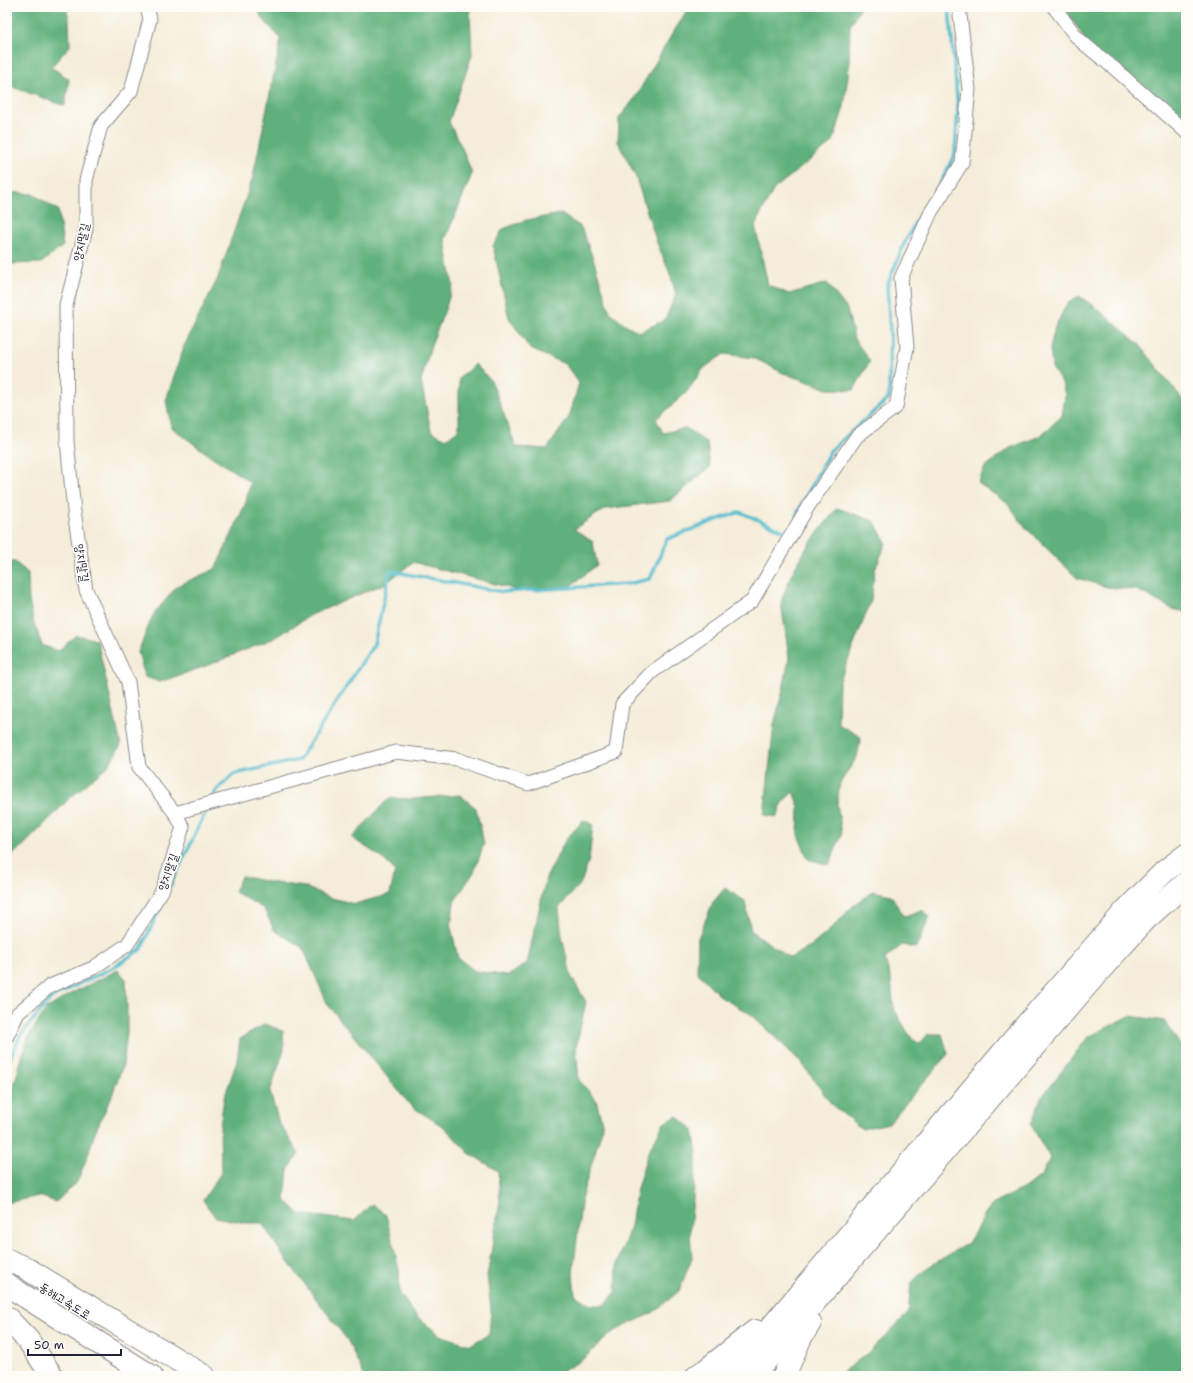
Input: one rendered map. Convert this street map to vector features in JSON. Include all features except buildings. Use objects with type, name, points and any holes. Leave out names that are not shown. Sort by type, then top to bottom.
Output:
[{"type":"highway","points":[[753,1376],[1020,1032],[1126,910],[1165,871],[1186,856]]},
{"type":"highway","points":[[730,1376],[1146,919],[1186,883]]},
{"type":"highway","points":[[697,1376],[764,1323],[868,1226]]},
{"type":"highway","points":[[784,1376],[801,1337],[868,1226]]},
{"type":"highway","points":[[7,1260],[24,1267],[204,1376]]},
{"type":"highway","name":"동해고속도로","points":[[7,1264],[185,1376]]},
{"type":"highway","name":"동해고속도로","points":[[7,1285],[151,1376]]},
{"type":"highway","points":[[7,1318],[28,1340],[52,1376]]},
{"type":"street","name":"양지말길","points":[[7,1036],[18,1013],[50,986],[93,968],[127,945],[162,891],[183,827],[175,813],[139,767],[128,682],[86,590],[74,511],[67,441],[66,305],[86,229],[86,180],[101,126],[131,91],[150,19],[147,7]]},
{"type":"street","points":[[175,813],[396,752],[457,758],[528,784],[616,752],[622,704],[652,672],[752,601],[809,505],[857,436],[896,407],[907,347],[901,278],[931,212],[962,163],[968,89],[959,7]]},
{"type":"street","points":[[1054,7],[1075,35],[1083,43],[1133,84],[1186,132]]},
{"type":"green space","points":[[7,7],[66,7],[69,19],[70,46],[51,67],[69,79],[65,106],[7,85]]},
{"type":"green space","points":[[258,7],[471,7],[472,55],[449,122],[463,150],[472,174],[445,240],[453,285],[431,345],[421,381],[431,431],[446,439],[459,429],[459,378],[475,364],[492,382],[516,447],[547,449],[569,417],[579,383],[565,364],[530,349],[509,318],[493,246],[503,229],[526,220],[561,214],[581,227],[594,261],[610,312],[625,324],[639,332],[665,320],[676,294],[669,271],[657,243],[635,175],[618,142],[619,118],[635,98],[672,34],[690,7],[861,7],[850,26],[849,68],[844,107],[833,142],[774,189],[755,225],[768,285],[789,294],[827,283],[847,309],[854,339],[870,361],[854,390],[828,389],[783,373],[754,358],[724,354],[704,368],[686,393],[656,419],[663,433],[686,428],[707,443],[710,467],[670,501],[605,509],[574,529],[593,542],[597,565],[569,587],[521,591],[413,562],[386,583],[311,615],[275,638],[206,666],[160,682],[145,677],[138,652],[153,615],[177,586],[215,569],[246,502],[250,482],[171,427],[166,400],[184,346],[217,280],[253,177],[281,39],[261,17]]},
{"type":"green space","points":[[1064,7],[1186,7],[1186,131],[1098,60]]},
{"type":"green space","points":[[7,192],[33,194],[58,210],[63,246],[41,263],[9,264],[7,267]]},
{"type":"green space","points":[[1079,296],[1094,306],[1139,344],[1186,404],[1186,612],[1172,609],[1137,590],[1107,587],[1077,578],[1027,529],[1007,503],[978,483],[985,467],[1010,448],[1040,436],[1062,416],[1065,395],[1062,383],[1052,368],[1050,348],[1055,327],[1067,304]]},
{"type":"green space","points":[[837,508],[874,521],[886,543],[875,570],[871,601],[839,683],[838,724],[861,737],[857,757],[840,783],[837,805],[842,834],[829,865],[808,859],[798,835],[799,807],[793,792],[782,803],[777,817],[764,815],[774,724],[783,690],[789,658],[781,602],[791,575],[807,547]]},
{"type":"green space","points":[[7,561],[15,562],[28,573],[29,601],[34,623],[42,645],[58,651],[76,635],[97,640],[121,745],[108,766],[71,797],[27,842],[7,860]]},
{"type":"green space","points":[[460,795],[476,808],[484,844],[474,872],[454,902],[451,927],[458,958],[475,971],[508,976],[527,963],[546,878],[566,839],[584,820],[593,825],[589,860],[581,883],[559,908],[562,937],[571,976],[586,1002],[576,1048],[579,1080],[596,1100],[603,1126],[582,1196],[573,1274],[575,1295],[591,1305],[604,1305],[616,1292],[617,1264],[631,1225],[637,1188],[648,1152],[664,1123],[677,1116],[693,1129],[697,1155],[690,1232],[692,1258],[679,1291],[654,1312],[613,1332],[583,1359],[555,1376],[364,1376],[348,1341],[282,1254],[262,1223],[246,1223],[215,1217],[203,1200],[221,1173],[220,1125],[224,1098],[237,1061],[240,1039],[265,1024],[283,1031],[284,1050],[270,1092],[279,1123],[299,1154],[288,1170],[285,1200],[300,1214],[354,1221],[372,1204],[386,1215],[399,1270],[400,1294],[417,1317],[440,1335],[470,1345],[489,1334],[491,1310],[487,1276],[500,1201],[498,1171],[469,1153],[444,1127],[411,1106],[328,1005],[303,948],[274,930],[264,909],[235,892],[241,876],[268,882],[305,887],[328,897],[355,904],[390,894],[395,871],[381,857],[352,838],[389,798],[411,799]]},
{"type":"green space","points":[[725,888],[745,901],[751,931],[790,958],[810,947],[831,929],[853,906],[873,891],[891,895],[904,916],[922,910],[930,917],[916,948],[902,945],[885,959],[891,980],[894,1009],[907,1031],[914,1040],[920,1044],[928,1034],[942,1034],[948,1054],[889,1123],[862,1129],[832,1105],[801,1062],[749,1013],[722,998],[697,972],[698,938],[713,902]]},
{"type":"green space","points":[[118,970],[126,979],[127,1033],[123,1065],[111,1098],[95,1132],[87,1158],[77,1182],[56,1202],[39,1196],[7,1203],[7,1109],[28,1037],[46,1009],[72,993]]},
{"type":"green space","points":[[1130,1016],[1165,1021],[1180,1045],[1186,1067],[1186,1376],[837,1376],[869,1352],[908,1313],[911,1283],[928,1267],[968,1243],[991,1205],[1028,1186],[1042,1175],[1050,1158],[1031,1125],[1041,1098],[1088,1037]]},
{"type":"waterway","points":[[796,515],[830,451],[889,398],[890,331],[887,286],[904,244],[918,217],[936,191],[955,154],[958,109],[949,7]]},
{"type":"waterway","points":[[212,798],[217,790],[234,774],[299,760],[374,644],[390,571],[503,592],[627,584],[650,579],[667,539],[719,519],[740,512],[786,532],[787,529]]},
{"type":"waterway","points":[[170,886],[208,807]]},
{"type":"waterway","points":[[7,1064],[20,1036],[51,998],[114,967],[141,949],[164,899]]}]
